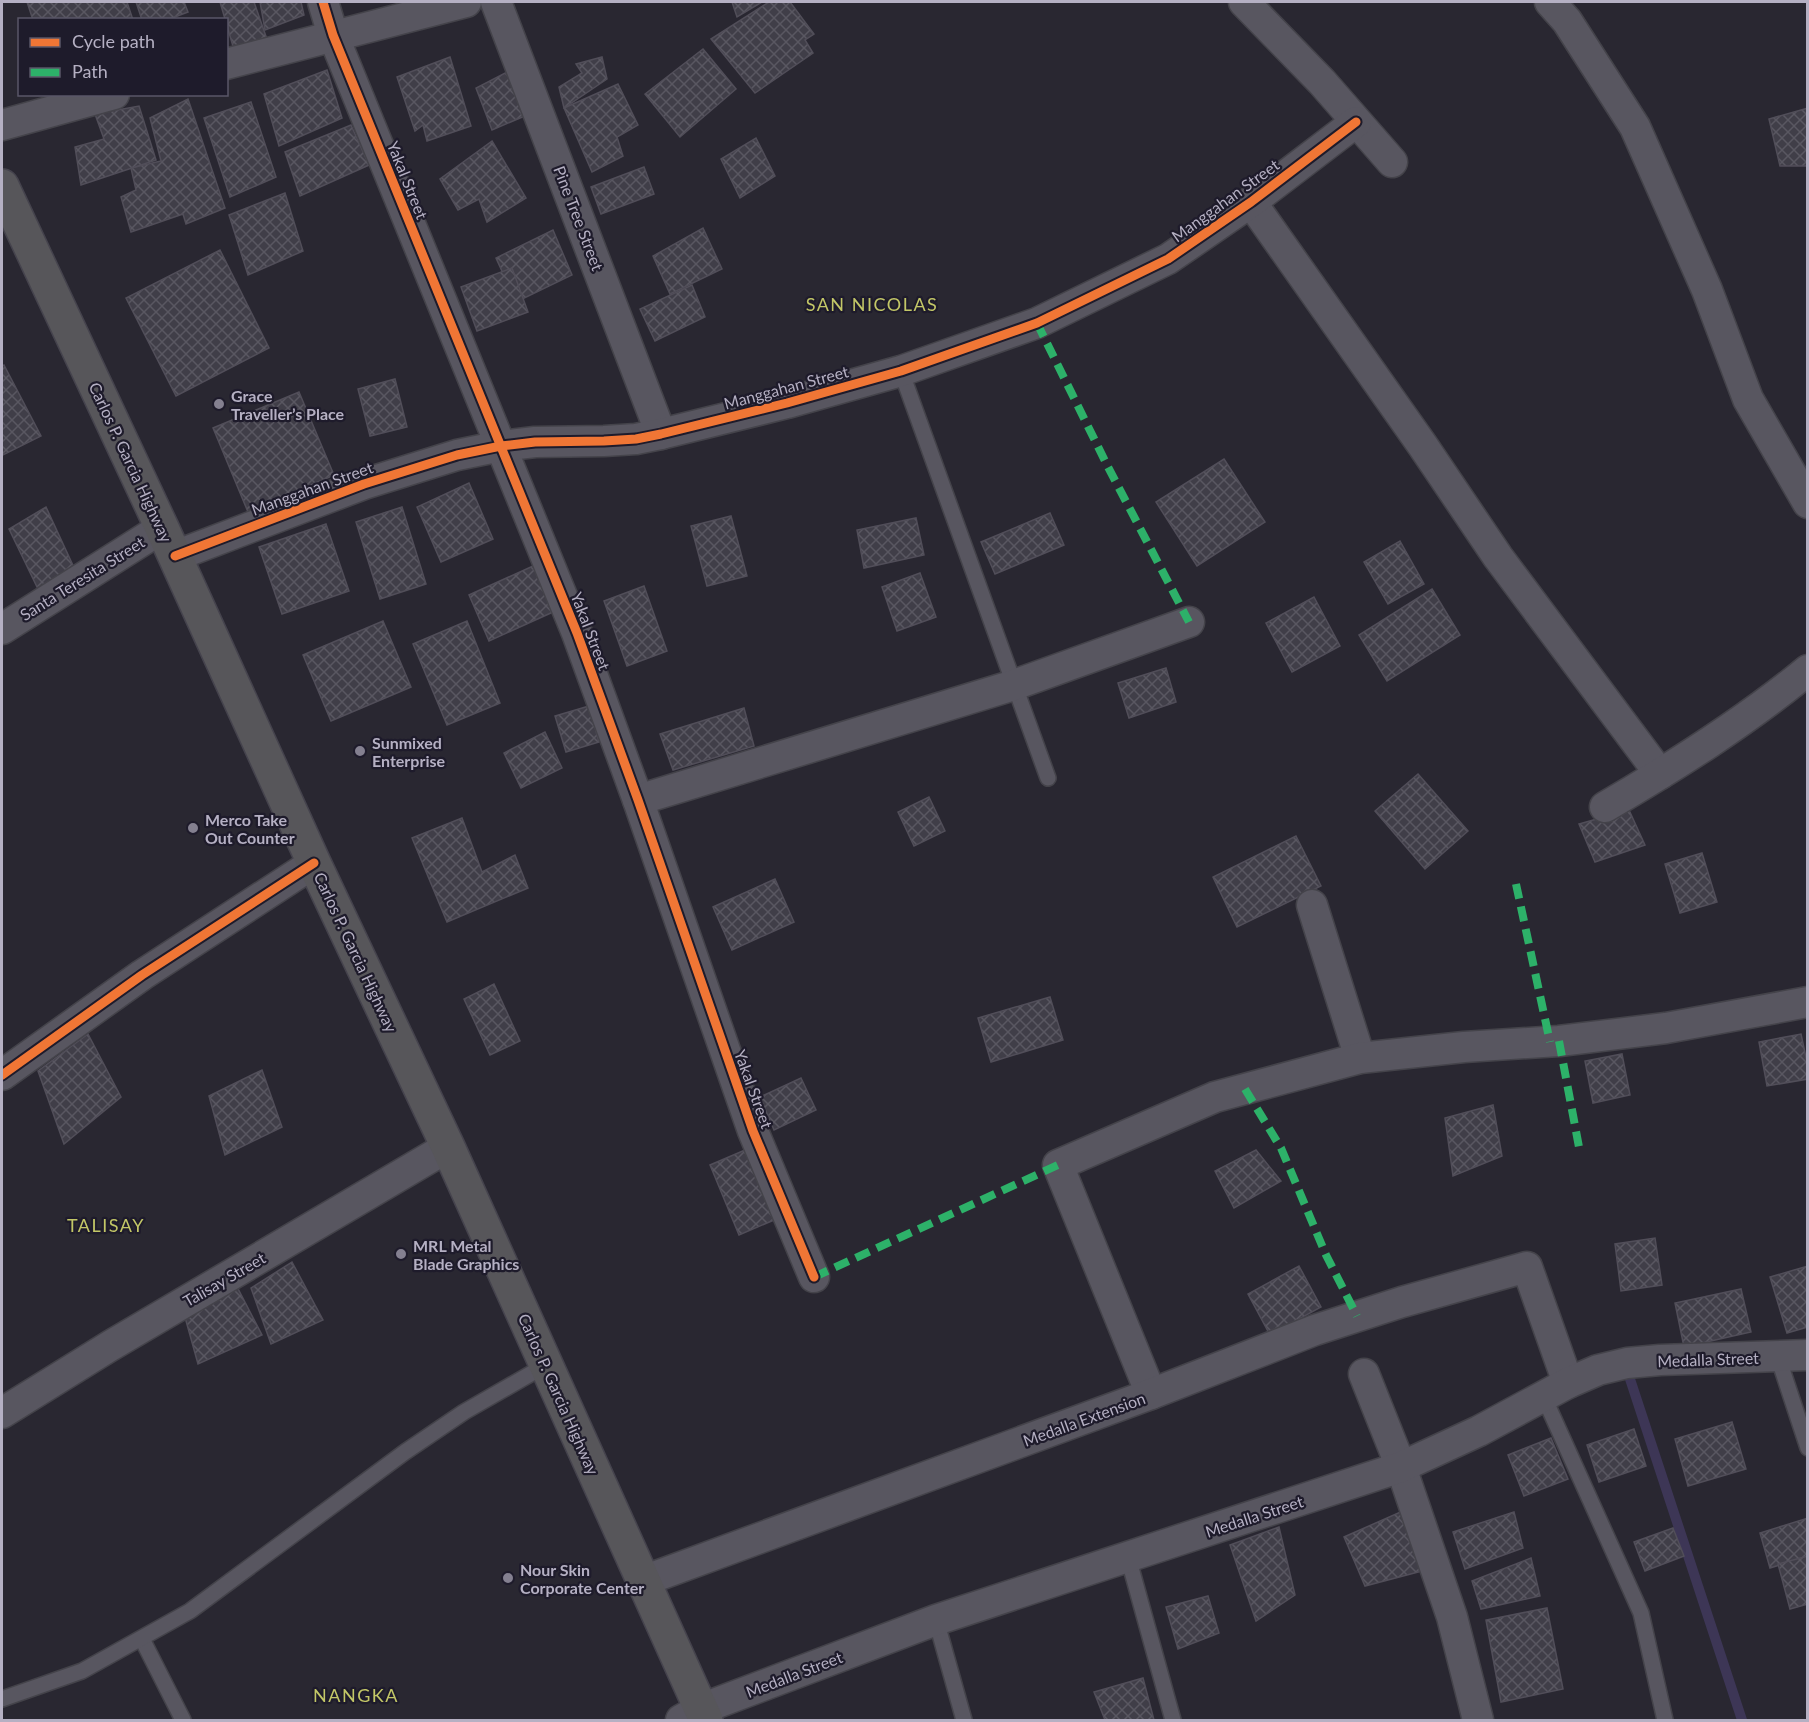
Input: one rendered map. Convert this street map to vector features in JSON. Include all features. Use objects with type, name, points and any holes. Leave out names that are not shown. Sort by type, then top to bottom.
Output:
[{"type":"highway","name":"Carlos P. Garcia Highway","points":[[2,186],[314,863],[448,1147],[644,1581],[696,1717]]},
{"type":"street","name":"Yakal Street","points":[[323,2],[333,35],[577,633],[638,800],[753,1131],[814,1277]]},
{"type":"street","points":[[228,63],[466,2]]},
{"type":"street","name":"Pine Tree Street","points":[[496,2],[662,434]]},
{"type":"street","points":[[1244,2],[1322,82],[1392,162]]},
{"type":"street","points":[[1550,2],[1567,21],[1635,127],[1707,290],[1749,399],[1808,503]]},
{"type":"street","points":[[2,125],[107,96]]},
{"type":"street","name":"Manggahan Street","points":[[168,542],[457,455],[535,442],[636,439],[787,403],[901,371],[1037,323],[1168,259],[1251,202],[1356,122]]},
{"type":"street","points":[[1251,202],[1423,446],[1498,557],[1660,774]]},
{"type":"street","name":"Santa Teresita Street","points":[[2,629],[168,542]]},
{"type":"street","points":[[638,800],[1014,685],[1189,622]]},
{"type":"street","points":[[1605,807],[1660,774],[1771,700],[1808,670]]},
{"type":"street","points":[[2,1075],[142,975],[314,863]]},
{"type":"street","points":[[1312,905],[1360,1058]]},
{"type":"street","points":[[1151,1394],[1058,1165],[1215,1097],[1360,1058],[1453,1048],[1559,1041],[1666,1028],[1808,1002]]},
{"type":"street","name":"Talisay Street","points":[[2,1413],[110,1346],[448,1147]]},
{"type":"street","name":"Medalla Extension","points":[[644,1581],[1151,1394],[1315,1330],[1402,1302],[1527,1267],[1555,1389]]},
{"type":"street","name":"Medalla Street","points":[[696,1717],[936,1620],[1401,1467],[1479,1431],[1555,1389],[1598,1370],[1627,1363],[1808,1355]]},
{"type":"street","points":[[1364,1374],[1401,1467],[1452,1617],[1478,1720]]},
{"type":"lane","points":[[901,371],[1048,778]]},
{"type":"lane","points":[[1778,1357],[1808,1448]]},
{"type":"lane","points":[[2,1699],[82,1671],[190,1611],[454,1418],[546,1365]]},
{"type":"lane","points":[[1555,1389],[1641,1613],[1665,1720]]},
{"type":"lane","points":[[1128,1557],[1173,1720]]},
{"type":"lane","points":[[936,1620],[964,1720]]},
{"type":"lane","points":[[142,1639],[183,1720]]},
{"type":"building","points":[[27,2],[127,2],[132,18],[32,18]]},
{"type":"building","points":[[136,2],[184,2],[188,12],[172,18],[141,18]]},
{"type":"building","points":[[220,2],[254,2],[269,45],[235,53],[228,29],[228,18],[225,18]]},
{"type":"building","points":[[260,2],[301,2],[304,15],[265,30]]},
{"type":"building","points":[[732,2],[762,2],[737,17]]},
{"type":"building","points":[[769,2],[790,2],[814,34],[805,40],[813,53],[755,93],[711,39]]},
{"type":"building","points":[[703,49],[736,89],[680,137],[645,94]]},
{"type":"building","points":[[450,57],[471,126],[427,141],[423,125],[415,131],[397,77]]},
{"type":"building","points":[[602,57],[607,79],[564,108],[559,87],[582,73],[576,64]]},
{"type":"building","points":[[327,70],[342,118],[279,146],[264,94]]},
{"type":"building","points":[[509,71],[527,115],[492,130],[476,88]]},
{"type":"building","points":[[618,84],[638,125],[617,137],[623,156],[592,172],[564,108]]},
{"type":"building","points":[[188,99],[225,208],[186,224],[183,214],[131,232],[121,197],[136,190],[131,168],[161,161],[150,118]]},
{"type":"building","points":[[251,102],[276,177],[230,197],[204,118]]},
{"type":"building","points":[[139,106],[156,160],[81,185],[75,147],[104,139],[95,114]]},
{"type":"building","points":[[1808,108],[1808,166],[1780,166],[1769,119]]},
{"type":"building","points":[[351,125],[369,165],[300,196],[285,152]]},
{"type":"building","points":[[756,138],[775,176],[740,198],[721,159]]},
{"type":"building","points":[[492,141],[526,198],[487,222],[479,199],[458,210],[440,179]]},
{"type":"building","points":[[644,167],[654,194],[601,214],[591,187]]},
{"type":"building","points":[[285,193],[303,251],[248,275],[229,215]]},
{"type":"building","points":[[703,228],[722,269],[670,294],[653,256]]},
{"type":"building","points":[[553,230],[572,275],[516,302],[496,258]]},
{"type":"building","points":[[220,250],[269,348],[176,396],[126,298]]},
{"type":"building","points":[[512,268],[528,312],[477,331],[461,287]]},
{"type":"building","points":[[692,285],[705,317],[655,341],[640,309]]},
{"type":"building","points":[[4,365],[41,436],[3,455],[2,366]]},
{"type":"building","points":[[395,379],[407,427],[370,436],[358,389]]},
{"type":"building","points":[[299,392],[334,475],[248,512],[213,428]]},
{"type":"building","points":[[1224,459],[1265,522],[1197,566],[1156,502]]},
{"type":"building","points":[[469,483],[493,539],[441,562],[417,507]]},
{"type":"building","points":[[46,507],[76,572],[38,589],[9,529]]},
{"type":"building","points":[[402,507],[426,584],[380,599],[356,522]]},
{"type":"building","points":[[1050,513],[1064,545],[995,574],[981,542]]},
{"type":"building","points":[[731,516],[747,576],[707,586],[691,526]]},
{"type":"building","points":[[916,518],[924,555],[864,568],[857,530]]},
{"type":"building","points":[[326,524],[349,591],[282,614],[259,547]]},
{"type":"building","points":[[1400,541],[1424,584],[1388,604],[1364,562]]},
{"type":"building","points":[[533,566],[553,612],[489,641],[469,595]]},
{"type":"building","points":[[920,573],[936,617],[897,631],[882,587]]},
{"type":"building","points":[[644,586],[667,651],[627,666],[604,601]]},
{"type":"building","points":[[1432,589],[1460,635],[1387,681],[1359,635]]},
{"type":"building","points":[[1314,597],[1340,646],[1292,672],[1266,623]]},
{"type":"building","points":[[383,621],[411,687],[331,721],[303,655]]},
{"type":"building","points":[[467,621],[500,703],[447,725],[413,644]]},
{"type":"building","points":[[1166,668],[1176,702],[1129,718],[1118,683]]},
{"type":"building","points":[[589,706],[599,742],[566,752],[555,716]]},
{"type":"building","points":[[744,708],[754,746],[673,770],[660,734]]},
{"type":"building","points":[[545,732],[562,768],[521,788],[504,753]]},
{"type":"building","points":[[1418,774],[1468,831],[1425,869],[1375,811]]},
{"type":"building","points":[[929,797],[945,831],[914,846],[898,812]]},
{"type":"building","points":[[1629,810],[1645,845],[1595,862],[1579,824]]},
{"type":"building","points":[[462,818],[482,872],[515,855],[528,888],[447,922],[412,838]]},
{"type":"building","points":[[1296,836],[1321,886],[1237,927],[1213,877]]},
{"type":"building","points":[[1702,853],[1717,902],[1680,913],[1665,864]]},
{"type":"building","points":[[775,879],[794,922],[732,950],[713,907]]},
{"type":"building","points":[[494,984],[520,1041],[490,1055],[464,999]]},
{"type":"building","points":[[1050,997],[1063,1040],[991,1062],[978,1018]]},
{"type":"building","points":[[88,1034],[121,1097],[64,1144],[38,1071]]},
{"type":"building","points":[[1801,1034],[1808,1067],[1808,1079],[1767,1086],[1759,1042]]},
{"type":"building","points":[[1622,1054],[1630,1095],[1593,1103],[1585,1061]]},
{"type":"building","points":[[262,1070],[282,1127],[225,1155],[209,1096]]},
{"type":"building","points":[[801,1078],[816,1110],[774,1130],[760,1097]]},
{"type":"building","points":[[1493,1105],[1502,1156],[1453,1176],[1445,1118]]},
{"type":"building","points":[[745,1150],[774,1220],[739,1235],[710,1165]]},
{"type":"building","points":[[1256,1150],[1281,1181],[1234,1208],[1215,1171]]},
{"type":"building","points":[[1655,1238],[1662,1285],[1621,1291],[1615,1244]]},
{"type":"building","points":[[292,1262],[323,1320],[271,1344],[251,1288]]},
{"type":"building","points":[[1299,1266],[1321,1307],[1270,1335],[1248,1294]]},
{"type":"building","points":[[1808,1266],[1808,1327],[1787,1333],[1770,1277]]},
{"type":"building","points":[[233,1279],[262,1335],[198,1364],[183,1310]]},
{"type":"building","points":[[1741,1289],[1751,1332],[1684,1347],[1675,1303]]},
{"type":"building","points":[[1732,1422],[1746,1469],[1688,1486],[1675,1439]]},
{"type":"building","points":[[1634,1429],[1646,1466],[1599,1482],[1587,1445]]},
{"type":"building","points":[[1551,1438],[1568,1479],[1524,1496],[1508,1455]]},
{"type":"building","points":[[1405,1510],[1426,1570],[1365,1586],[1344,1537]]},
{"type":"building","points":[[1514,1512],[1523,1548],[1465,1569],[1453,1532]]},
{"type":"building","points":[[1808,1518],[1808,1556],[1770,1568],[1760,1533]]},
{"type":"building","points":[[1279,1527],[1295,1595],[1256,1621],[1230,1545]]},
{"type":"building","points":[[1673,1528],[1684,1556],[1645,1571],[1634,1542]]},
{"type":"building","points":[[1808,1556],[1808,1604],[1790,1609],[1778,1564]]},
{"type":"building","points":[[1531,1558],[1540,1596],[1481,1609],[1472,1581]]},
{"type":"building","points":[[1208,1596],[1219,1633],[1178,1649],[1166,1607]]},
{"type":"building","points":[[1547,1608],[1563,1689],[1501,1702],[1486,1620]]},
{"type":"building","points":[[1143,1678],[1154,1720],[1105,1720],[1094,1692]]},
{"type":"waterway","points":[[1630,1379],[1742,1720]]},
{"type":"marked path","points":[[1037,323],[1108,467],[1189,622]]},
{"type":"marked path","points":[[1516,884],[1550,1042]]},
{"type":"marked path","points":[[1559,1041],[1579,1147]]},
{"type":"marked path","points":[[1245,1089],[1281,1148],[1326,1255],[1357,1316]]},
{"type":"marked path","points":[[814,1277],[1058,1165]]},
{"type":"cycle path","points":[[323,2],[333,35],[577,633],[638,800],[753,1131],[814,1277]]},
{"type":"cycle path","points":[[175,556],[364,484],[457,455],[535,442],[636,439],[661,434],[787,403],[901,371],[1037,323],[1168,259],[1251,202],[1356,122]]},
{"type":"cycle path","points":[[2,1075],[142,975],[314,863]]},
{"type":"place","name":"Grace Traveller’s Place","points":[[219,404]]},
{"type":"place","name":"Sunmixed Enterprise","points":[[360,751]]},
{"type":"place","name":"Merco Take Out Counter","points":[[193,828]]},
{"type":"place","name":"MRL Metal Blade Graphics","points":[[401,1254]]},
{"type":"place","name":"Nour Skin Corporate Center","points":[[508,1578]]},
{"type":"district","name":"SAN NICOLAS","points":[[872,304]]},
{"type":"district","name":"TALISAY","points":[[106,1225]]},
{"type":"district","name":"NANGKA","points":[[356,1695]]}]
